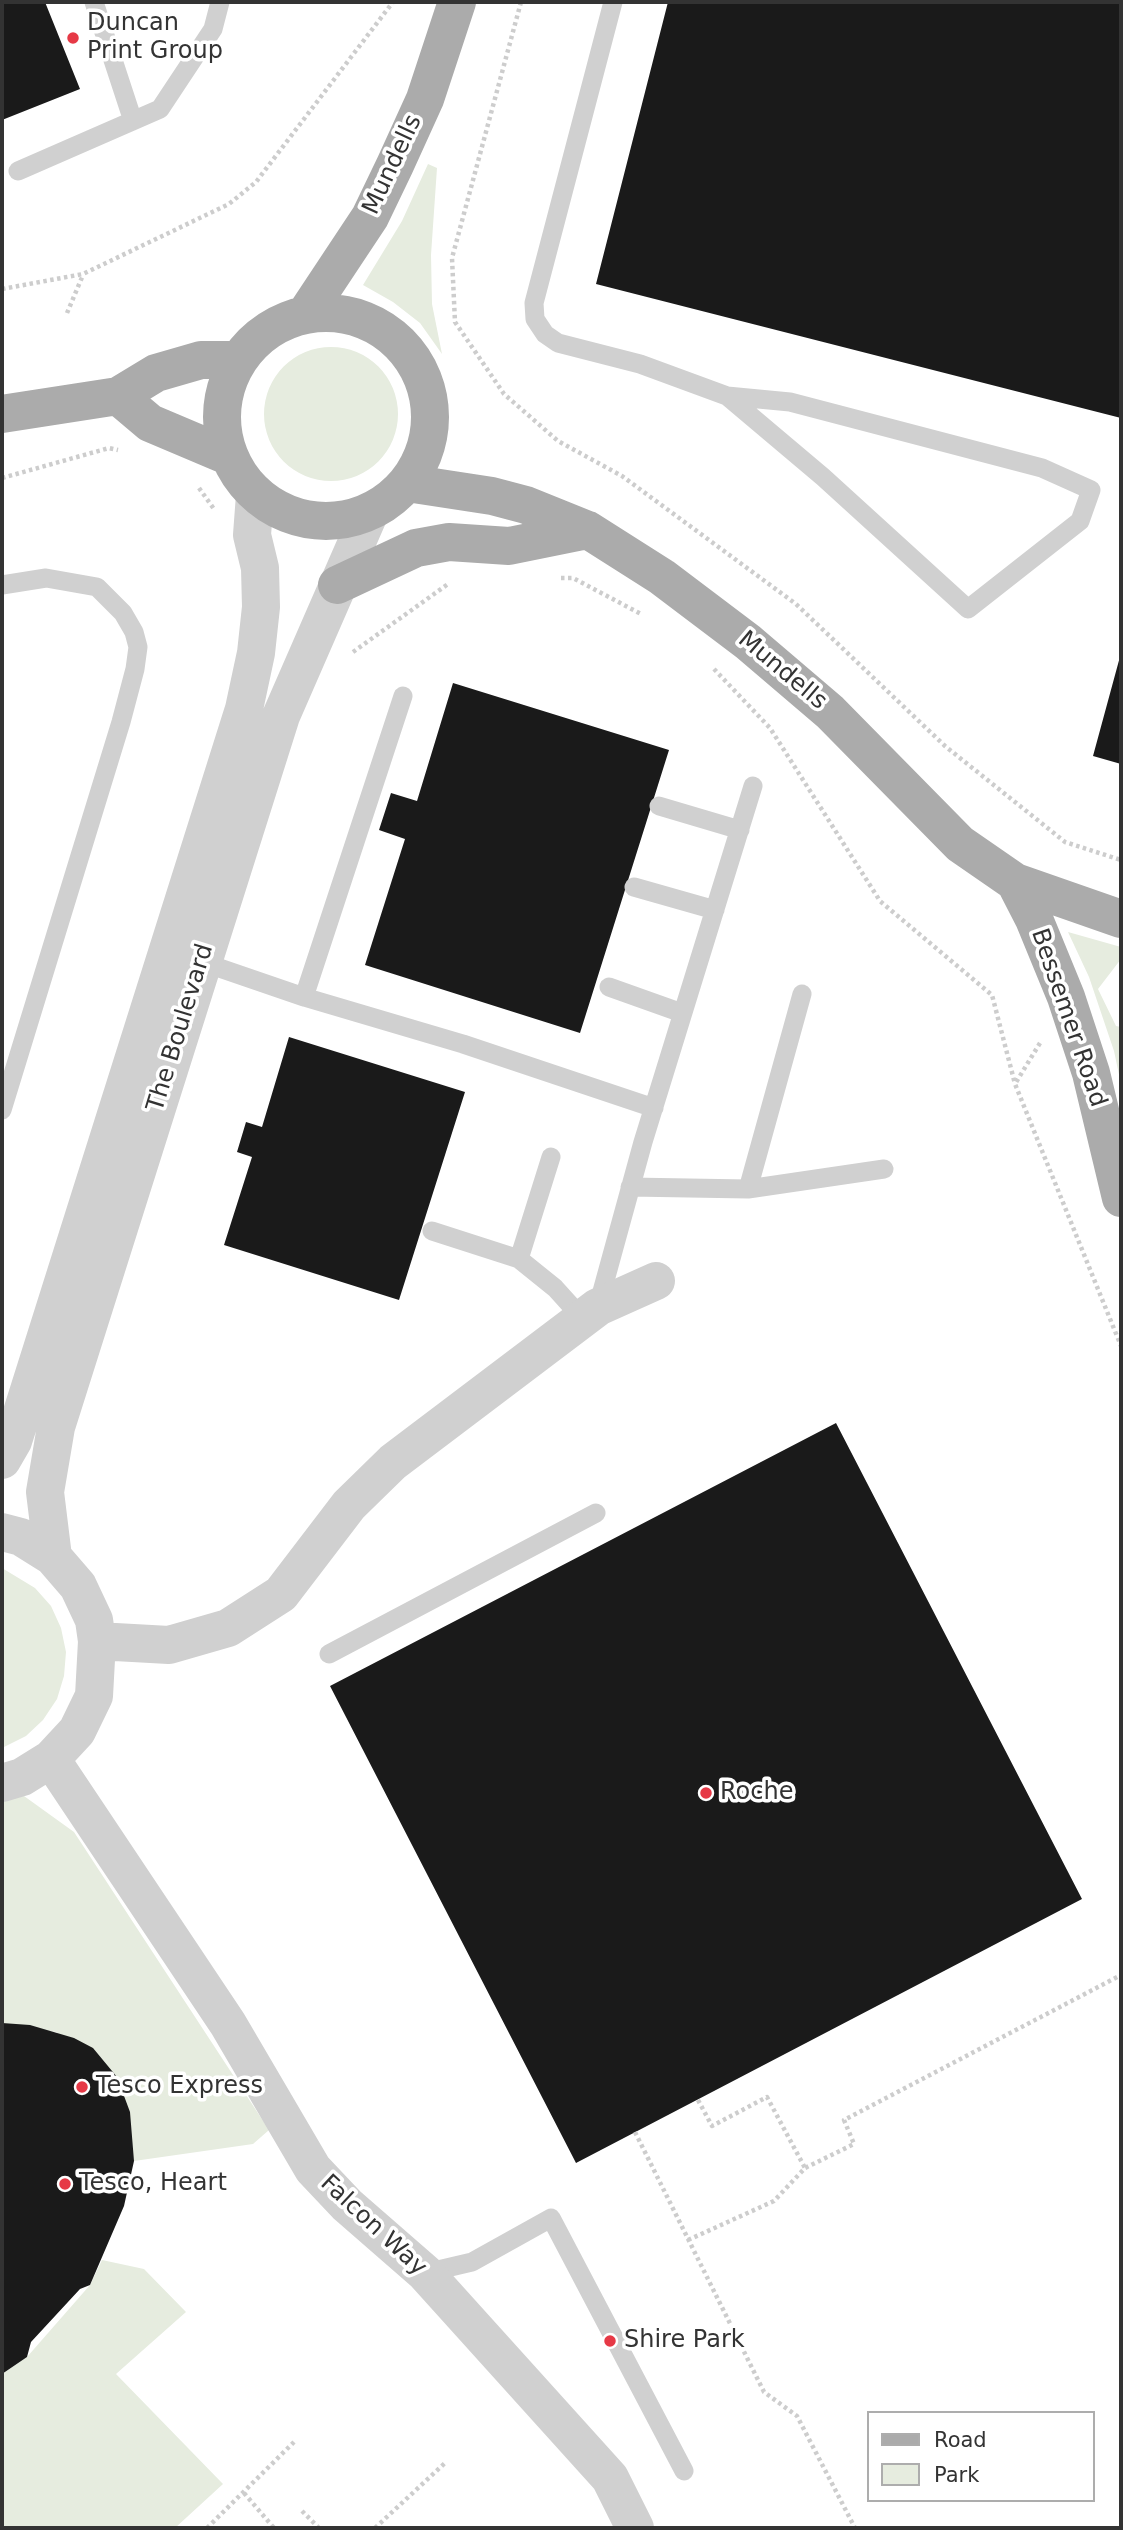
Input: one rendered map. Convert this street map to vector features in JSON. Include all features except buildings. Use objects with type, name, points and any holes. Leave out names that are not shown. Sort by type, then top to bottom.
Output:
[{"type":"main road","name":"Mundells","points":[[305,315],[370,217],[396,165],[425,99],[457,2]]},
{"type":"main road","points":[[349,313],[377,325],[415,360],[427,387],[431,416],[422,455],[407,483],[388,502],[370,512],[336,522],[308,521],[281,514],[241,481],[228,456],[221,415],[226,387],[238,360],[255,337],[276,324],[305,315],[349,313]]},
{"type":"main road","points":[[2,414],[118,396],[156,373],[201,360],[238,360]]},
{"type":"main road","points":[[118,396],[150,423],[228,456]]},
{"type":"main road","name":"Mundells","points":[[407,483],[514,502],[588,530],[662,577],[748,642],[830,712],[960,844],[1015,882],[1121,919]]},
{"type":"main road","points":[[337,585],[416,548],[449,542],[509,546],[588,530]]},
{"type":"main road","name":"Bessemer Road","points":[[1015,882],[1034,919],[1066,997],[1091,1073],[1121,1198]]},
{"type":"street","name":"The Boulevard","points":[[2,1460],[13,1441],[244,709],[256,653],[261,607],[260,568],[252,535],[255,495]]},
{"type":"street","name":"The Boulevard","points":[[53,1557],[45,1492],[56,1427],[281,716],[370,512]]},
{"type":"street","points":[[97,1641],[169,1645],[228,1628],[281,1594],[349,1505],[393,1462],[590,1313],[656,1281]]},
{"type":"street","points":[[2,1532],[21,1537],[53,1557],[78,1586],[94,1620],[97,1641],[94,1696],[77,1731],[51,1759],[22,1777],[2,1783]]},
{"type":"street","name":"Falcon Way","points":[[51,1759],[228,2024],[313,2169],[347,2205],[425,2273],[610,2478],[635,2528]]},
{"type":"lane","points":[[94,2],[133,121]]},
{"type":"lane","points":[[19,171],[160,109],[213,29],[219,2]]},
{"type":"lane","points":[[613,2],[534,303],[535,319],[545,334],[558,343],[640,364],[727,396],[790,402],[1042,468],[1091,490],[1080,521],[968,609],[823,477],[727,396]]},
{"type":"lane","points":[[2,584],[46,578],[97,587],[123,613],[134,632],[138,646],[121,722],[2,1110]]},
{"type":"lane","points":[[304,997],[403,696]]},
{"type":"lane","points":[[432,1231],[519,1259],[590,1313],[753,786]]},
{"type":"lane","points":[[659,806],[740,830]]},
{"type":"lane","points":[[634,887],[715,910]]},
{"type":"lane","points":[[202,962],[304,997],[463,1044],[654,1108]]},
{"type":"lane","points":[[609,987],[682,1013]]},
{"type":"lane","points":[[748,1189],[802,994]]},
{"type":"lane","points":[[519,1259],[551,1157]]},
{"type":"lane","points":[[630,1187],[748,1189],[884,1169]]},
{"type":"lane","points":[[329,1654],[596,1513]]},
{"type":"lane","points":[[425,2273],[472,2262],[551,2218],[684,2471]]},
{"type":"path","points":[[2,289],[83,274],[229,204],[256,181],[393,2]]},
{"type":"path","points":[[521,2],[452,258],[455,322],[504,394],[558,441],[622,476],[796,604],[945,746],[1065,842],[1121,860]]},
{"type":"path","points":[[67,313],[83,274]]},
{"type":"path","points":[[2,478],[110,448],[121,450]]},
{"type":"path","points":[[196,483],[220,517]]},
{"type":"path","points":[[559,578],[573,578],[645,616]]},
{"type":"path","points":[[349,654],[454,580]]},
{"type":"path","points":[[708,663],[770,728],[880,901],[992,995],[1015,1084],[1121,1346]]},
{"type":"path","points":[[1015,1084],[1044,1037]]},
{"type":"path","points":[[688,2240],[774,2201],[805,2168],[855,2144],[844,2120],[1121,1975]]},
{"type":"path","points":[[698,2100],[712,2126],[767,2097],[805,2168]]},
{"type":"path","points":[[635,2132],[764,2392],[797,2416],[855,2528]]},
{"type":"path","points":[[207,2528],[294,2442]]},
{"type":"path","points":[[375,2528],[445,2463]]},
{"type":"path","points":[[244,2493],[274,2528]]},
{"type":"path","points":[[302,2511],[319,2528]]},
{"type":"green space","points":[[428,164],[437,168],[431,255],[432,304],[442,354],[420,323],[393,302],[363,285],[402,221]]},
{"type":"green space","points":[[331,347],[356,352],[378,367],[393,389],[398,414],[393,439],[378,461],[356,476],[331,481],[306,476],[284,461],[269,439],[264,414],[269,389],[284,367],[306,352]]},
{"type":"green space","points":[[1068,932],[1121,947],[1121,959],[1098,989],[1116,1026],[1121,1027],[1121,1084],[1114,1051],[1089,977]]},
{"type":"green space","points":[[2,1568],[35,1588],[51,1606],[61,1628],[66,1652],[64,1676],[57,1699],[43,1720],[26,1736],[2,1748]]},
{"type":"green space","points":[[2,1796],[24,1796],[74,1832],[269,2130],[253,2144],[134,2161],[117,2077],[56,2032],[2,2025]]},
{"type":"green space","points":[[102,2260],[144,2269],[186,2312],[116,2374],[223,2484],[175,2528],[2,2528],[2,2374],[27,2357],[90,2285]]},
{"type":"place","name":"Duncan Print Group","points":[[73,38]]},
{"type":"place","name":"Roche","points":[[706,1793]]},
{"type":"place","name":"Tesco Express","points":[[82,2087]]},
{"type":"place","name":"Tesco, Heart","points":[[65,2184]]},
{"type":"place","name":"Shire Park","points":[[610,2341]]}]
